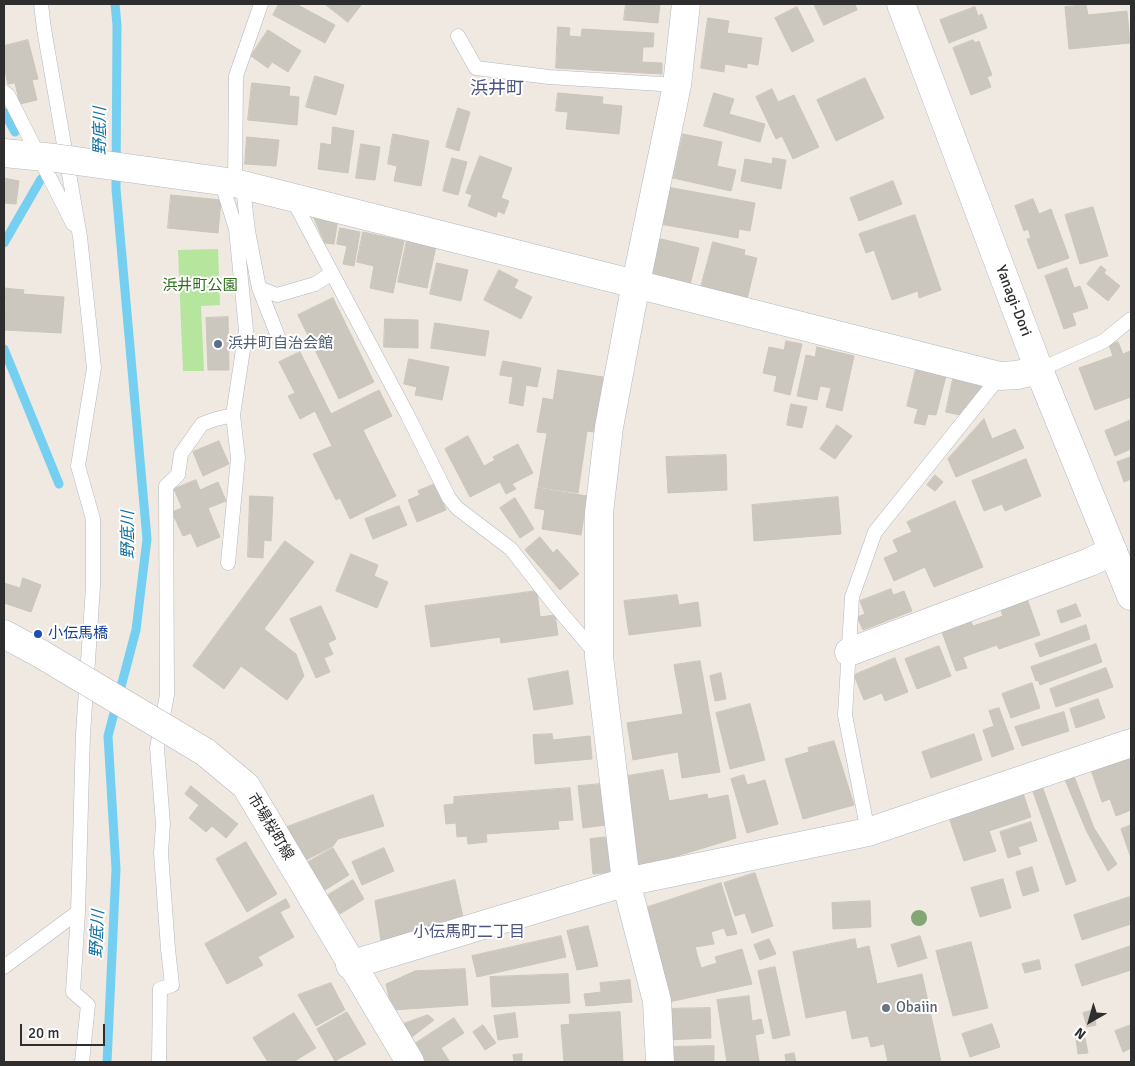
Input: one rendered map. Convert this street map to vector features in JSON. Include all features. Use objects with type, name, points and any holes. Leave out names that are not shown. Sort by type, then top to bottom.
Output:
[{"type":"street","points":[[660,1062],[657,1001],[626,882],[599,657],[599,513],[609,427],[636,283],[677,85],[686,4]]},
{"type":"street","name":"Yanagi-Dori","points":[[901,4],[1039,370],[1131,596]]},
{"type":"street","points":[[4,153],[238,184],[1000,376],[1018,375],[1039,370]]},
{"type":"street","points":[[849,652],[1090,562],[1113,551]]},
{"type":"street","name":"市場桜町線","points":[[4,634],[205,752],[246,786],[350,964],[410,1062]]},
{"type":"street","points":[[350,964],[626,882],[868,832],[1131,743]]},
{"type":"lane","points":[[41,4],[80,237],[94,368],[78,466],[93,519],[93,577],[83,734],[78,912],[73,992],[88,1005],[82,1062]]},
{"type":"lane","points":[[228,563],[238,458],[233,415],[246,330],[236,229],[238,184],[236,76],[262,4]]},
{"type":"lane","points":[[458,36],[476,68],[549,77],[677,85]]},
{"type":"lane","points":[[4,92],[8,95],[47,158],[80,237]]},
{"type":"lane","points":[[238,184],[244,196],[248,231],[259,288],[279,339]]},
{"type":"lane","points":[[292,197],[407,414],[449,498],[457,508],[511,548],[553,604],[599,657]]},
{"type":"lane","points":[[259,288],[277,295],[315,284],[332,272]]},
{"type":"lane","points":[[1039,370],[1104,341],[1131,319]]},
{"type":"lane","points":[[868,832],[845,715],[852,597],[875,532],[1000,376]]},
{"type":"lane","points":[[159,1062],[160,989],[172,986],[160,853],[163,824],[157,748],[167,695],[166,486],[178,475],[181,454],[202,424],[233,415]]},
{"type":"lane","points":[[4,968],[78,912]]},
{"type":"green space","name":"浜井町公園","points":[[218,249],[220,305],[201,306],[204,371],[183,371],[178,250]]},
{"type":"building","points":[[279,4],[296,4],[335,25],[325,43],[273,15]]},
{"type":"building","points":[[325,4],[362,4],[348,22]]},
{"type":"building","points":[[626,4],[660,4],[658,23],[624,20]]},
{"type":"building","points":[[814,4],[855,4],[857,10],[824,25]]},
{"type":"building","points":[[1086,5],[1088,15],[1127,11],[1130,43],[1069,49],[1065,7]]},
{"type":"building","points":[[797,7],[814,41],[792,52],[775,18]]},
{"type":"building","points":[[975,7],[978,16],[982,14],[987,28],[949,43],[940,20]]},
{"type":"building","points":[[708,18],[729,21],[727,33],[762,38],[758,65],[747,63],[747,68],[725,64],[724,72],[701,68]]},
{"type":"building","points":[[558,27],[570,28],[569,36],[581,37],[582,29],[654,33],[653,47],[643,47],[642,62],[662,63],[662,74],[556,68]]},
{"type":"building","points":[[268,30],[301,51],[288,72],[272,62],[268,68],[251,56]]},
{"type":"building","points":[[28,40],[38,79],[32,80],[37,100],[20,104],[15,83],[8,84],[4,67],[4,46]]},
{"type":"building","points":[[973,40],[975,43],[979,41],[992,75],[987,77],[991,87],[971,95],[953,48]]},
{"type":"building","points":[[315,76],[344,85],[336,115],[306,107]]},
{"type":"building","points":[[865,78],[884,118],[836,141],[817,100]]},
{"type":"building","points":[[252,83],[290,87],[289,96],[299,97],[297,125],[248,120]]},
{"type":"building","points":[[772,89],[778,102],[794,95],[819,147],[793,159],[782,136],[776,139],[756,97]]},
{"type":"building","points":[[558,93],[603,97],[602,104],[622,106],[619,134],[566,129],[568,112],[556,111]]},
{"type":"building","points":[[714,93],[734,99],[729,114],[765,124],[760,142],[704,126]]},
{"type":"building","points":[[458,108],[470,112],[459,151],[446,147]]},
{"type":"building","points":[[333,127],[354,131],[348,173],[318,169],[321,143],[331,145]]},
{"type":"building","points":[[393,134],[429,141],[421,186],[394,181],[397,166],[388,164]]},
{"type":"building","points":[[683,134],[722,142],[717,166],[736,170],[731,191],[673,178]]},
{"type":"building","points":[[247,137],[279,140],[276,166],[245,164]]},
{"type":"building","points":[[361,144],[380,147],[375,180],[356,178]]},
{"type":"building","points":[[480,156],[512,168],[501,198],[509,201],[504,214],[498,211],[496,217],[468,206],[472,195],[466,193]]},
{"type":"building","points":[[452,158],[467,162],[458,195],[443,191]]},
{"type":"building","points":[[773,158],[786,160],[781,189],[741,181],[745,159],[772,164]]},
{"type":"building","points":[[4,178],[19,181],[16,204],[4,203]]},
{"type":"building","points":[[893,181],[902,204],[859,221],[850,198]]},
{"type":"building","points":[[667,187],[755,203],[750,231],[739,229],[738,238],[660,224]]},
{"type":"building","points":[[171,195],[221,200],[218,233],[168,228]]},
{"type":"building","points":[[1033,199],[1039,214],[1051,209],[1069,258],[1038,269],[1027,239],[1031,238],[1028,229],[1024,231],[1015,206]]},
{"type":"building","points":[[1093,207],[1108,256],[1080,264],[1065,215]]},
{"type":"building","points":[[312,213],[338,219],[334,244],[325,243]]},
{"type":"building","points":[[915,215],[941,290],[919,298],[918,291],[892,300],[874,250],[866,253],[859,234]]},
{"type":"building","points":[[340,228],[360,232],[354,266],[343,264],[347,246],[337,244]]},
{"type":"building","points":[[363,232],[404,241],[393,293],[370,288],[374,266],[357,262]]},
{"type":"building","points":[[657,238],[699,248],[690,285],[648,274]]},
{"type":"building","points":[[407,240],[436,246],[427,288],[398,282]]},
{"type":"building","points":[[713,242],[745,250],[744,255],[757,258],[747,299],[701,287]]},
{"type":"building","points":[[437,263],[468,270],[461,301],[430,294]]},
{"type":"building","points":[[1101,266],[1106,270],[1104,273],[1120,286],[1108,301],[1087,284]]},
{"type":"building","points":[[1067,268],[1074,288],[1080,286],[1088,308],[1072,313],[1076,325],[1064,329],[1045,276]]},
{"type":"building","points":[[499,270],[518,280],[514,288],[532,297],[521,319],[484,300]]},
{"type":"building","points":[[4,288],[24,290],[23,294],[64,297],[61,333],[4,330],[6,301],[4,301]]},
{"type":"building","points":[[333,298],[374,382],[339,399],[298,315]]},
{"type":"building","name":"浜井町自治会館","points":[[228,317],[229,370],[208,370],[206,318]]},
{"type":"building","points":[[385,319],[418,320],[418,348],[384,347]]},
{"type":"building","points":[[435,323],[489,331],[485,356],[431,348]]},
{"type":"building","points":[[786,341],[802,344],[790,395],[774,391],[777,376],[763,373],[769,347],[784,350]]},
{"type":"building","points":[[1118,342],[1123,354],[1130,351],[1131,355],[1131,397],[1095,410],[1079,368],[1113,356],[1109,345]]},
{"type":"building","points":[[817,347],[854,356],[842,411],[826,407],[831,388],[820,386],[817,400],[797,396],[806,355],[815,357]]},
{"type":"building","points":[[300,352],[331,414],[379,390],[392,416],[363,430],[396,496],[350,519],[340,498],[336,500],[313,454],[332,446],[315,411],[300,419],[288,396],[295,393],[279,362]]},
{"type":"building","points":[[409,359],[449,367],[442,400],[415,395],[417,387],[404,384]]},
{"type":"building","points":[[503,361],[541,368],[537,387],[526,385],[523,406],[509,403],[513,377],[500,375]]},
{"type":"building","points":[[916,369],[946,376],[936,415],[928,414],[925,425],[914,423],[918,409],[907,406]]},
{"type":"building","points":[[558,370],[603,377],[594,432],[587,431],[578,493],[538,487],[547,433],[537,432],[543,398],[553,400]]},
{"type":"building","points":[[953,379],[984,386],[960,415],[946,412]]},
{"type":"building","points":[[791,404],[807,407],[802,428],[787,425]]},
{"type":"building","points":[[984,419],[992,439],[1015,429],[1024,448],[956,477],[948,459]]},
{"type":"building","points":[[1131,420],[1131,449],[1115,456],[1105,431]]},
{"type":"building","points":[[837,425],[852,436],[835,459],[820,449]]},
{"type":"building","points":[[468,436],[484,466],[495,460],[493,457],[518,444],[533,473],[512,484],[516,489],[506,494],[500,482],[470,497],[445,449]]},
{"type":"building","points":[[219,441],[229,464],[203,476],[193,452]]},
{"type":"building","points":[[726,455],[727,490],[668,493],[666,457]]},
{"type":"building","points":[[1131,457],[1131,479],[1124,482],[1117,462]]},
{"type":"building","points":[[1026,459],[1041,496],[1005,511],[1002,504],[984,511],[972,481]]},
{"type":"building","points":[[935,475],[943,482],[935,491],[927,485]]},
{"type":"building","points":[[196,480],[200,490],[218,482],[226,501],[208,508],[220,537],[197,547],[191,533],[183,536],[172,512],[182,508],[174,489]]},
{"type":"building","points":[[435,484],[446,510],[417,522],[408,500],[420,495],[418,491]]},
{"type":"building","points":[[538,488],[587,496],[581,535],[542,529],[545,510],[535,508]]},
{"type":"building","points":[[250,496],[273,497],[271,541],[264,540],[263,558],[248,557]]},
{"type":"building","points":[[838,497],[841,534],[754,541],[752,505]]},
{"type":"building","points":[[515,498],[534,529],[520,538],[500,508]]},
{"type":"building","points":[[955,501],[983,567],[934,587],[925,567],[894,581],[884,558],[898,552],[893,540],[912,532],[907,522]]},
{"type":"building","points":[[399,506],[407,525],[373,539],[365,519]]},
{"type":"building","points":[[540,537],[553,553],[557,549],[579,574],[560,590],[525,550]]},
{"type":"building","points":[[285,541],[314,562],[264,629],[296,654],[304,676],[287,700],[241,666],[224,689],[193,666]]},
{"type":"building","points":[[351,554],[378,565],[374,576],[388,582],[377,608],[336,591]]},
{"type":"building","points":[[23,578],[41,585],[31,612],[4,603],[4,583],[20,588]]},
{"type":"building","points":[[891,589],[893,595],[904,591],[912,611],[863,630],[857,617],[865,614],[860,601]]},
{"type":"building","points":[[537,591],[540,617],[555,615],[558,635],[501,643],[500,637],[431,647],[425,606]]},
{"type":"building","points":[[677,595],[679,605],[698,602],[701,626],[629,635],[624,601]]},
{"type":"building","points":[[1026,596],[1040,635],[999,649],[997,645],[963,657],[967,668],[956,671],[942,632],[971,622],[973,626],[1003,616],[999,605]]},
{"type":"building","points":[[1076,604],[1081,616],[1061,623],[1057,611]]},
{"type":"building","points":[[321,606],[336,639],[328,643],[333,654],[324,658],[330,672],[316,678],[290,619]]},
{"type":"building","points":[[1086,625],[1090,639],[1040,657],[1035,644]]},
{"type":"building","points":[[1096,644],[1102,662],[1040,685],[1038,680],[1036,681],[1031,667]]},
{"type":"building","points":[[939,646],[951,676],[917,689],[905,659]]},
{"type":"building","points":[[895,658],[908,692],[885,701],[882,693],[864,700],[854,675]]},
{"type":"building","points":[[700,661],[720,772],[682,778],[678,752],[633,760],[627,723],[683,714],[674,665]]},
{"type":"building","points":[[1106,668],[1113,687],[1056,707],[1050,689]]},
{"type":"building","points":[[568,671],[573,704],[534,710],[528,679]]},
{"type":"building","points":[[721,673],[726,699],[715,701],[710,676]]},
{"type":"building","points":[[1032,683],[1040,708],[1011,718],[1002,694]]},
{"type":"building","points":[[1098,699],[1105,718],[1076,728],[1070,709]]},
{"type":"building","points":[[750,704],[765,760],[730,769],[716,713]]},
{"type":"building","points":[[999,708],[1014,749],[992,757],[983,730],[994,726],[989,711]]},
{"type":"building","points":[[1064,712],[1069,731],[1022,746],[1015,727]]},
{"type":"building","points":[[552,734],[553,740],[590,736],[592,759],[535,764],[533,735]]},
{"type":"building","points":[[974,734],[982,760],[931,778],[922,752]]},
{"type":"building","points":[[834,741],[854,805],[803,819],[785,759],[809,752],[808,748]]},
{"type":"building","points":[[1131,753],[1131,810],[1116,816],[1110,799],[1102,802],[1090,767]]},
{"type":"building","points":[[663,770],[669,801],[707,794],[708,799],[728,795],[736,838],[641,867],[631,859],[622,777]]},
{"type":"building","points":[[1072,771],[1094,828],[1117,864],[1108,871],[1087,832],[1063,775]]},
{"type":"building","points":[[744,775],[747,785],[765,780],[778,824],[747,833],[731,779]]},
{"type":"building","points":[[1041,783],[1076,881],[1066,885],[1031,786]]},
{"type":"building","points":[[602,784],[606,825],[583,828],[578,786]]},
{"type":"building","points":[[1020,784],[1031,817],[989,831],[996,851],[964,861],[946,809]]},
{"type":"building","points":[[191,786],[238,824],[226,838],[212,826],[206,832],[189,818],[199,805],[185,794]]},
{"type":"building","points":[[570,788],[573,820],[558,821],[559,829],[486,834],[487,842],[468,844],[467,836],[457,837],[456,823],[446,824],[444,805],[454,804],[454,797]]},
{"type":"building","points":[[373,795],[384,826],[338,839],[333,846],[306,860],[287,827]]},
{"type":"building","points":[[1031,822],[1037,841],[1018,847],[1021,854],[1008,858],[1000,832]]},
{"type":"building","points":[[1131,825],[1131,858],[1121,829]]},
{"type":"building","points":[[609,837],[612,872],[593,874],[590,839]]},
{"type":"building","points":[[246,842],[277,894],[247,912],[216,859]]},
{"type":"building","points":[[333,848],[349,875],[325,890],[308,862]]},
{"type":"building","points":[[384,848],[394,871],[362,885],[352,862]]},
{"type":"building","points":[[1032,867],[1039,891],[1023,896],[1016,872]]},
{"type":"building","points":[[755,873],[773,926],[752,933],[745,913],[735,916],[724,883]]},
{"type":"building","points":[[1003,879],[1011,908],[980,917],[971,888]]},
{"type":"building","points":[[353,880],[364,899],[340,914],[328,895]]},
{"type":"building","points":[[455,880],[463,917],[381,941],[375,901]]},
{"type":"building","points":[[721,883],[737,934],[727,936],[724,928],[711,932],[714,944],[695,947],[701,968],[717,963],[715,957],[742,949],[752,984],[669,1002],[642,909]]},
{"type":"building","points":[[1130,897],[1131,924],[1082,940],[1074,915]]},
{"type":"building","points":[[286,899],[290,907],[280,912],[294,937],[258,957],[263,965],[227,984],[205,944]]},
{"type":"building","points":[[870,901],[871,927],[833,929],[832,903]]},
{"type":"building","points":[[588,926],[598,966],[577,970],[567,931]]},
{"type":"building","points":[[561,936],[566,957],[477,977],[472,956]]},
{"type":"building","points":[[920,936],[927,958],[898,967],[891,945]]},
{"type":"building","points":[[769,939],[776,954],[760,960],[754,945]]},
{"type":"building","points":[[855,939],[857,949],[869,946],[877,984],[922,974],[941,1062],[888,1062],[884,1044],[871,1047],[868,1036],[852,1039],[846,1010],[806,1018],[793,952]]},
{"type":"building","points":[[971,942],[988,1008],[953,1016],[936,951]]},
{"type":"building","points":[[1131,946],[1131,970],[1082,986],[1075,965]]},
{"type":"building","points":[[1039,960],[1041,969],[1025,973],[1022,964]]},
{"type":"building","points":[[775,967],[790,1035],[773,1039],[758,971]]},
{"type":"building","points":[[465,969],[468,1005],[392,1010],[386,984],[415,971]]},
{"type":"building","points":[[568,974],[570,1003],[492,1007],[490,977]]},
{"type":"building","points":[[630,980],[632,1002],[586,1006],[584,994],[601,992],[600,983]]},
{"type":"building","points":[[331,983],[345,1010],[316,1026],[298,995]]},
{"type":"building","points":[[749,996],[752,1021],[761,1019],[764,1033],[755,1035],[759,1061],[727,1062],[717,1000]]},
{"type":"building","points":[[710,1008],[711,1038],[664,1040],[663,1009]]},
{"type":"building","points":[[1093,1010],[1096,1025],[1087,1027],[1083,1013]]},
{"type":"building","points":[[347,1012],[366,1044],[335,1061],[317,1029]]},
{"type":"building","points":[[620,1012],[623,1062],[564,1062],[561,1025],[570,1024],[569,1015]]},
{"type":"building","points":[[294,1013],[316,1048],[293,1062],[279,1062],[277,1060],[268,1062],[253,1038]]},
{"type":"building","points":[[515,1013],[518,1037],[498,1040],[494,1016]]},
{"type":"building","points":[[428,1015],[434,1020],[412,1037],[403,1024]]},
{"type":"building","points":[[454,1018],[464,1033],[441,1048],[450,1062],[425,1062],[413,1045]]},
{"type":"building","points":[[992,1024],[1000,1047],[970,1057],[962,1034]]},
{"type":"building","points":[[483,1025],[496,1043],[485,1050],[473,1032]]},
{"type":"building","points":[[1131,1025],[1131,1048],[1123,1052],[1115,1031]]},
{"type":"building","points":[[1085,1038],[1088,1053],[1078,1054],[1076,1039]]},
{"type":"building","points":[[714,1046],[714,1062],[664,1062],[663,1047]]},
{"type":"building","points":[[794,1053],[796,1062],[786,1062],[785,1055]]},
{"type":"building","points":[[522,1054],[522,1062],[514,1062],[513,1055]]},
{"type":"waterway","name":"野底川","points":[[107,1062],[116,869],[108,736],[136,630],[147,539],[116,189],[117,25],[115,4]]},
{"type":"waterway","points":[[4,112],[15,132]]},
{"type":"waterway","points":[[4,243],[41,179]]},
{"type":"waterway","points":[[4,349],[59,484]]},
{"type":"place","name":"浜井町自治会館","points":[[218,344]]},
{"type":"place","name":"小伝馬橋","points":[[38,634]]},
{"type":"place","name":"Obaiin","points":[[886,1008]]},
{"type":"district","name":"浜井町","points":[[497,89]]},
{"type":"district","name":"小伝馬町二丁目","points":[[469,933]]}]
